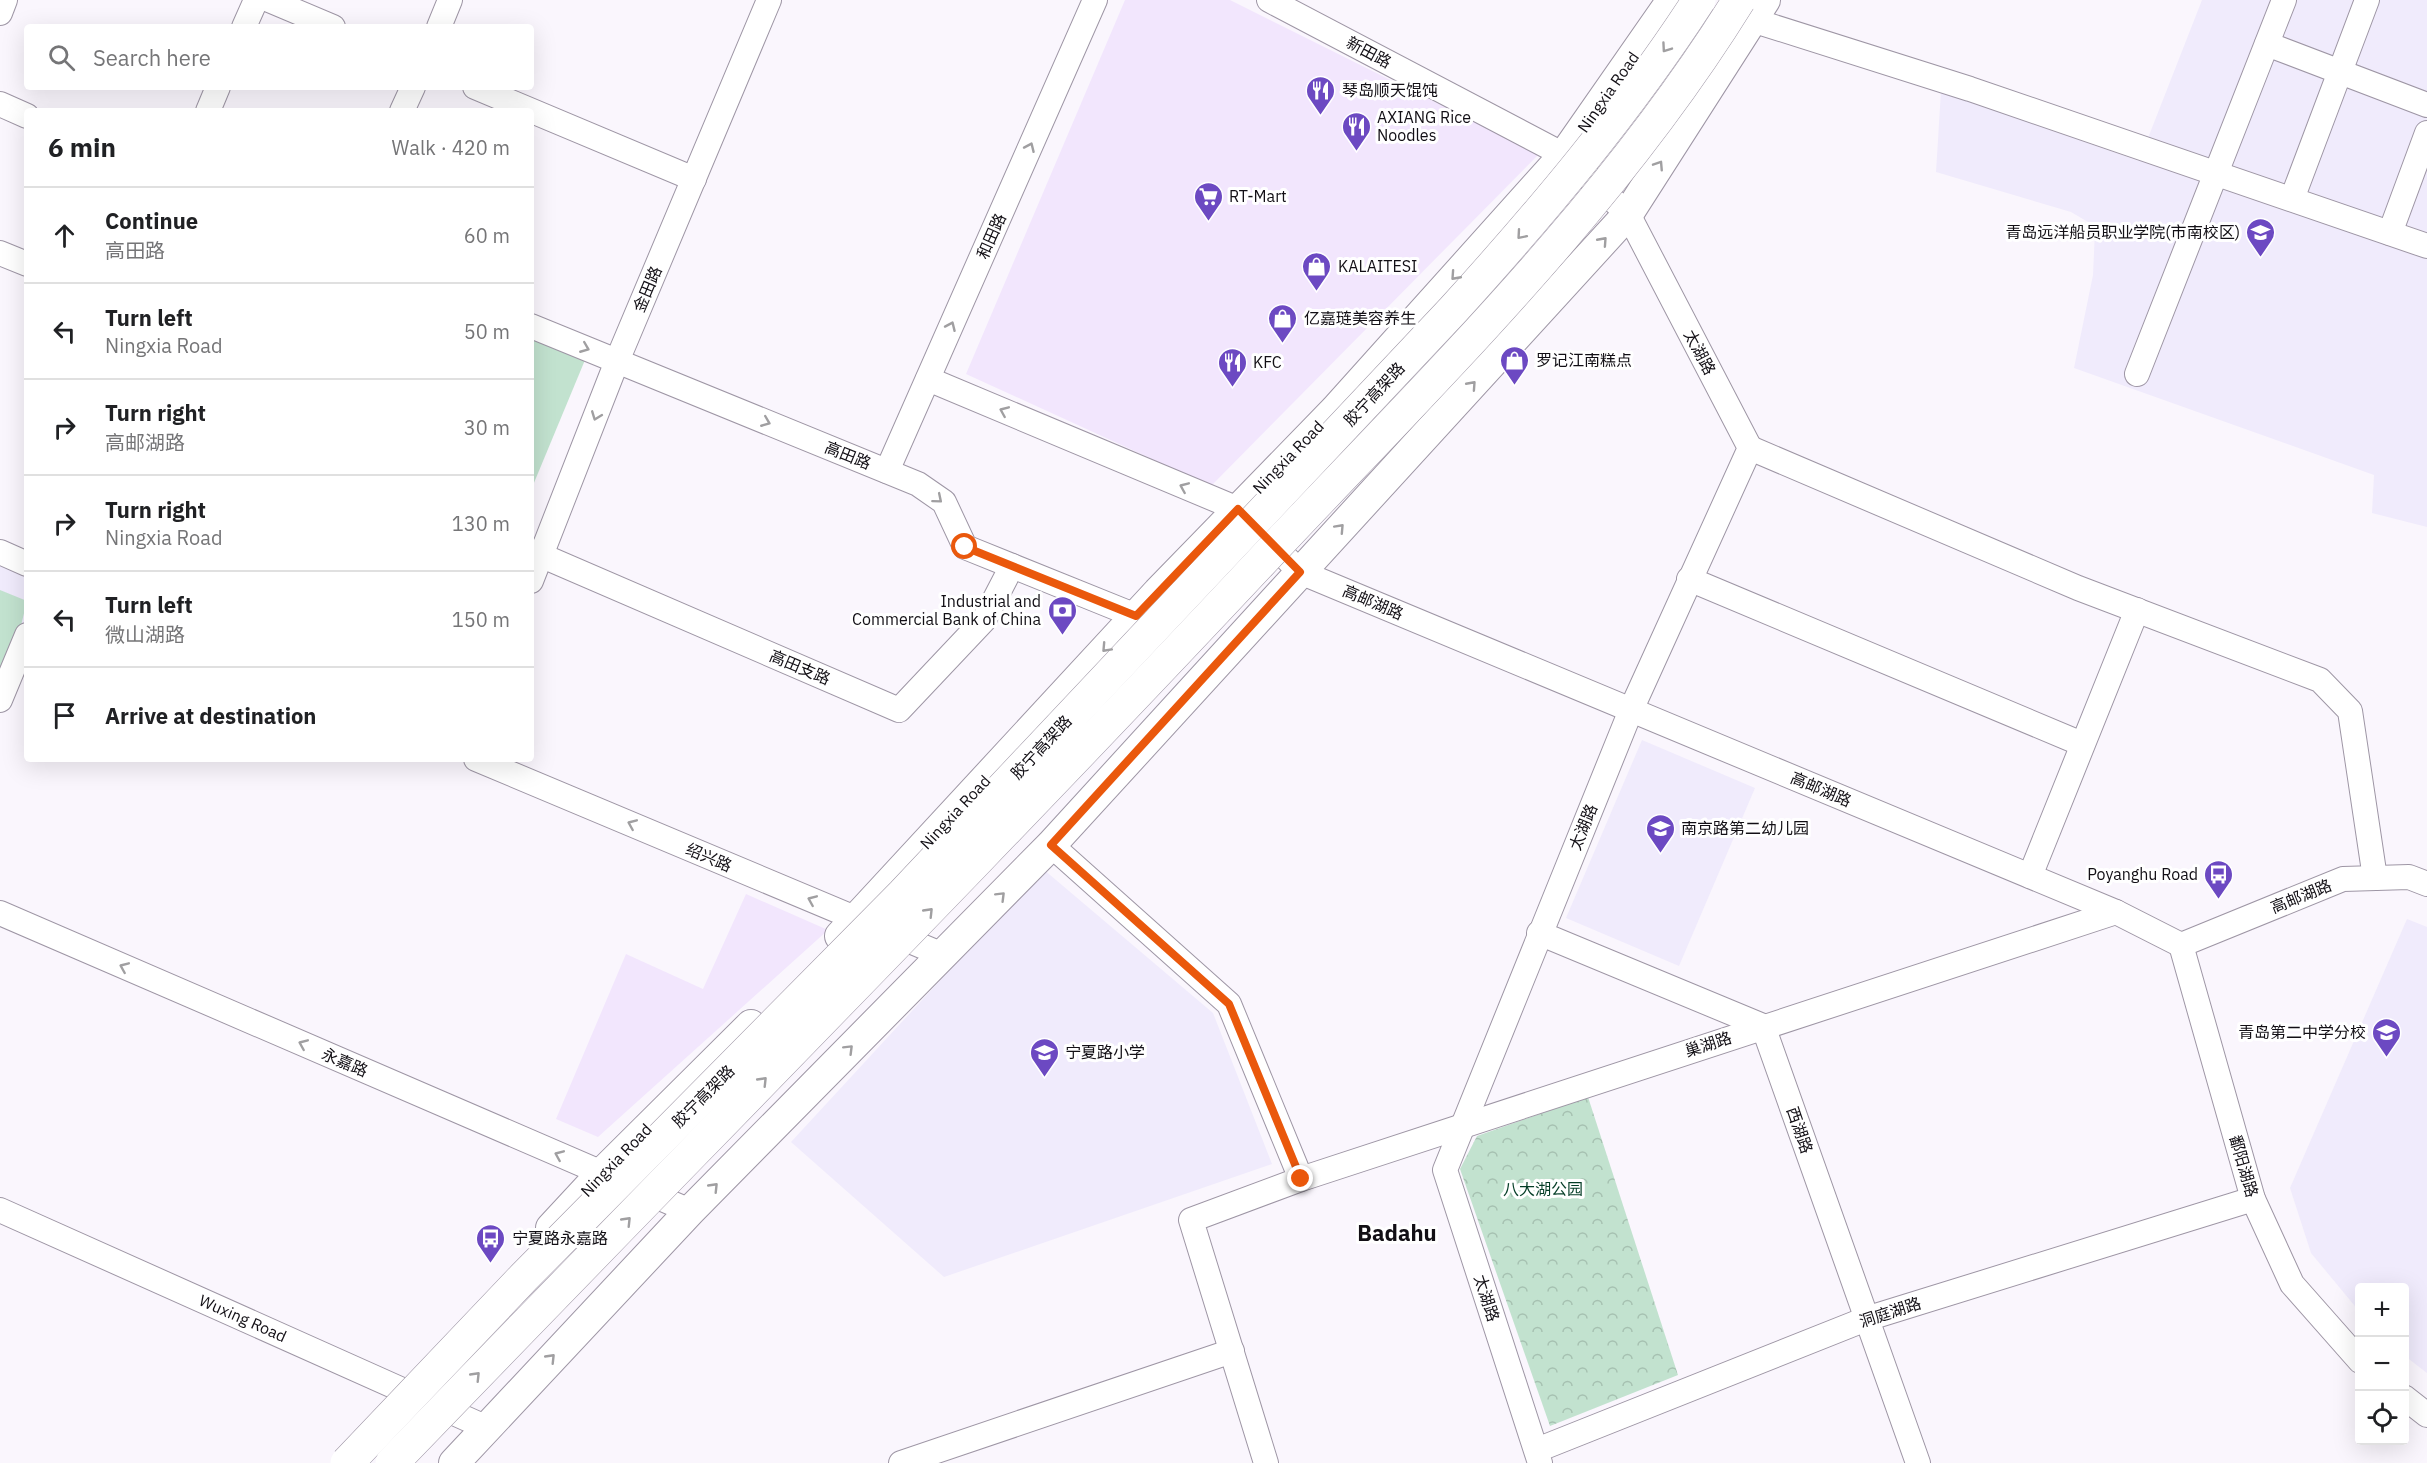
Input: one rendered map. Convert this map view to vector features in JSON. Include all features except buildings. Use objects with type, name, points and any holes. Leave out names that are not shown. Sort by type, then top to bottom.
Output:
[{"type":"highway","name":"胶宁高架路","points":[[347,1463],[524,1277],[903,894],[1453,310],[1521,236],[1585,157],[1699,0]]},
{"type":"highway","name":"胶宁高架路","points":[[392,1463],[934,906],[1478,332],[1609,182],[1672,100],[1752,7]]},
{"type":"main road","name":"Ningxia Road","points":[[328,1463],[602,1173],[856,918],[1136,616],[1335,410],[1564,155],[1672,0]]},
{"type":"main road","points":[[454,1463],[690,1211],[1051,845],[1628,214],[1752,7]]},
{"type":"street","points":[[0,13],[5,0]]},
{"type":"street","points":[[245,24],[256,0]]},
{"type":"street","points":[[269,0],[326,24]]},
{"type":"street","points":[[440,24],[450,0]]},
{"type":"street","name":"金田路","points":[[536,553],[769,0]]},
{"type":"street","name":"和田路","points":[[887,471],[1095,0]]},
{"type":"street","points":[[2137,374],[2284,0]]},
{"type":"street","points":[[2292,199],[2367,0]]},
{"type":"street","name":"新田路","points":[[1276,2],[1564,155],[1628,214]]},
{"type":"street","points":[[1752,7],[1970,89],[2427,246]]},
{"type":"street","points":[[2267,44],[2427,105]]},
{"type":"street","points":[[209,108],[217,90]]},
{"type":"street","points":[[403,108],[412,90]]},
{"type":"street","points":[[482,90],[525,108]]},
{"type":"street","points":[[0,104],[24,115]]},
{"type":"street","points":[[534,112],[694,179]]},
{"type":"street","points":[[2390,233],[2427,133]]},
{"type":"street","name":"太湖路","points":[[1538,1456],[1445,1170],[1631,710],[1750,448],[1628,214]]},
{"type":"street","points":[[0,253],[24,263]]},
{"type":"street","name":"高田路","points":[[534,327],[918,483],[944,502],[965,547],[1136,616]]},
{"type":"street","points":[[928,379],[1238,509]]},
{"type":"street","points":[[1750,448],[2137,610],[2320,680],[2350,711],[2375,878]]},
{"type":"street","name":"高邮湖路","points":[[1238,509],[1300,572],[2116,912],[2181,945],[2343,879],[2409,877],[2427,884]]},
{"type":"street","name":"高田支路","points":[[536,553],[899,710],[984,620],[1012,566]]},
{"type":"street","points":[[1689,579],[2082,744]]},
{"type":"street","points":[[2030,876],[2137,610]]},
{"type":"street","points":[[0,699],[24,642]]},
{"type":"street","name":"绍兴路","points":[[483,762],[943,955]]},
{"type":"street","points":[[1051,845],[1229,1004],[1301,1179]]},
{"type":"street","name":"巢湖路","points":[[1232,1351],[1191,1220],[1301,1179],[2116,912]]},
{"type":"street","name":"永嘉路","points":[[0,913],[690,1211]]},
{"type":"street","points":[[1539,933],[1763,1026]]},
{"type":"street","name":"鄱阳湖路","points":[[2181,945],[2253,1199],[2292,1284],[2355,1355]]},
{"type":"street","name":"西湖路","points":[[1763,1026],[1918,1463]]},
{"type":"street","name":"洞庭湖路","points":[[1538,1456],[1866,1319],[2253,1199]]},
{"type":"street","name":"Wuxing Road","points":[[0,1210],[486,1427]]},
{"type":"street","points":[[901,1463],[1232,1351],[1266,1463]]},
{"type":"street","points":[[2409,1401],[2427,1415]]},
{"type":"shaded area","name":"RT-Mart","points":[[1125,0],[1230,0],[1539,154],[1211,486],[966,374]]},
{"type":"shaded area","name":"青岛远洋船员职业学院(市南校区)","points":[[2202,0],[2427,0],[2427,527],[2372,513],[2374,475],[2074,368],[2093,275],[2095,230],[2088,222],[2071,212],[1936,172],[1941,91],[2139,161]]},
{"type":"shaded area","points":[[0,552],[24,563],[24,642],[0,700]]},
{"type":"shaded area","name":"南京路第二幼儿园","points":[[1642,740],[1755,788],[1679,966],[1566,918]]},
{"type":"shaded area","name":"宁夏路小学","points":[[1043,869],[1213,1013],[1272,1164],[944,1277],[791,1142]]},
{"type":"shaded area","points":[[746,894],[828,930],[598,1137],[556,1119],[626,954],[703,989]]},
{"type":"shaded area","name":"青岛第二中学分校","points":[[2407,919],[2427,927],[2427,1373],[2409,1359],[2409,1283],[2355,1283],[2355,1306],[2311,1253],[2290,1188]]},
{"type":"green space","points":[[534,340],[585,360],[534,483]]},
{"type":"green space","points":[[0,590],[24,600],[24,613],[16,646],[0,682]]},
{"type":"green space","name":"八大湖公园","points":[[1588,1097],[1678,1375],[1550,1426],[1460,1169],[1477,1136]]},
{"type":"place","name":"琴岛顺天馄饨","points":[[1321,116]]},
{"type":"place","name":"AXIANG Rice Noodles","points":[[1356,152]]},
{"type":"place","name":"RT-Mart","points":[[1208,222]]},
{"type":"place","name":"青岛远洋船员职业学院(市南校区)","points":[[2261,258]]},
{"type":"place","name":"KALAITESI","points":[[1317,292]]},
{"type":"place","name":"亿嘉琏美容养生","points":[[1283,344]]},
{"type":"place","name":"罗记江南糕点","points":[[1515,386]]},
{"type":"place","name":"KFC","points":[[1232,388]]},
{"type":"place","name":"Industrial and Commercial Bank of China","points":[[1062,636]]},
{"type":"place","name":"南京路第二幼儿园","points":[[1660,854]]},
{"type":"place","name":"Poyanghu Road","points":[[2219,900]]},
{"type":"place","name":"青岛第二中学分校","points":[[2387,1058]]},
{"type":"place","name":"宁夏路小学","points":[[1044,1078]]},
{"type":"place","name":"宁夏路永嘉路","points":[[491,1264]]},
{"type":"district","name":"Badahu","points":[[1397,1233]]},
{"type":"route","points":[[965,547],[1136,616],[1238,509],[1300,572],[1051,845],[1229,1004],[1301,1179]]}]
